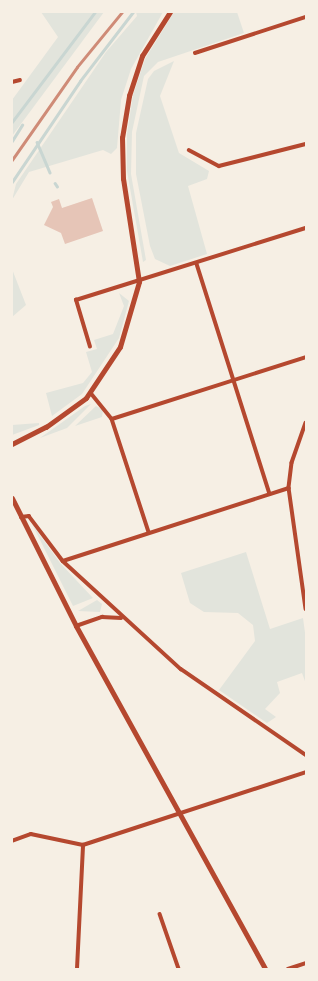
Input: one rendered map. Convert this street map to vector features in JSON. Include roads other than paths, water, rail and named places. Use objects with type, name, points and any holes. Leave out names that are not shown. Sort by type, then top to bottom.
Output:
[{"type":"main road","points":[[12,498],[20,517],[76,626],[265,969]]},
{"type":"street","points":[[12,444],[46,427],[92,393],[120,347],[139,282],[123,179],[122,138],[128,96],[142,56],[170,12]]},
{"type":"street","points":[[195,53],[306,17]]},
{"type":"street","points":[[12,82],[20,80]]},
{"type":"street","points":[[189,150],[219,166],[306,144]]},
{"type":"street","points":[[90,347],[76,300],[197,264],[306,228]]},
{"type":"street","points":[[197,264],[232,379],[270,494]]},
{"type":"street","points":[[112,418],[232,379],[306,357]]},
{"type":"street","points":[[92,393],[112,418],[149,532]]},
{"type":"street","points":[[306,423],[292,463],[289,488],[306,609]]},
{"type":"street","points":[[63,561],[289,488]]},
{"type":"street","points":[[20,517],[30,516],[63,561],[123,619],[212,692],[306,755]]},
{"type":"street","points":[[301,579],[306,577]]},
{"type":"street","points":[[76,626],[102,617],[123,619]]},
{"type":"street","points":[[12,841],[31,834],[83,845],[306,772]]},
{"type":"street","points":[[77,969],[83,845]]},
{"type":"street","points":[[160,914],[179,969]]},
{"type":"street","points":[[288,969],[306,963]]},
{"type":"waterway","points":[[12,122],[95,12]]},
{"type":"waterway","points":[[12,182],[80,81],[133,12]]},
{"type":"waterway","points":[[12,141],[22,125]]},
{"type":"waterway","points":[[37,142],[50,172]]},
{"type":"railway","points":[[12,160],[77,67],[122,12]]}]
